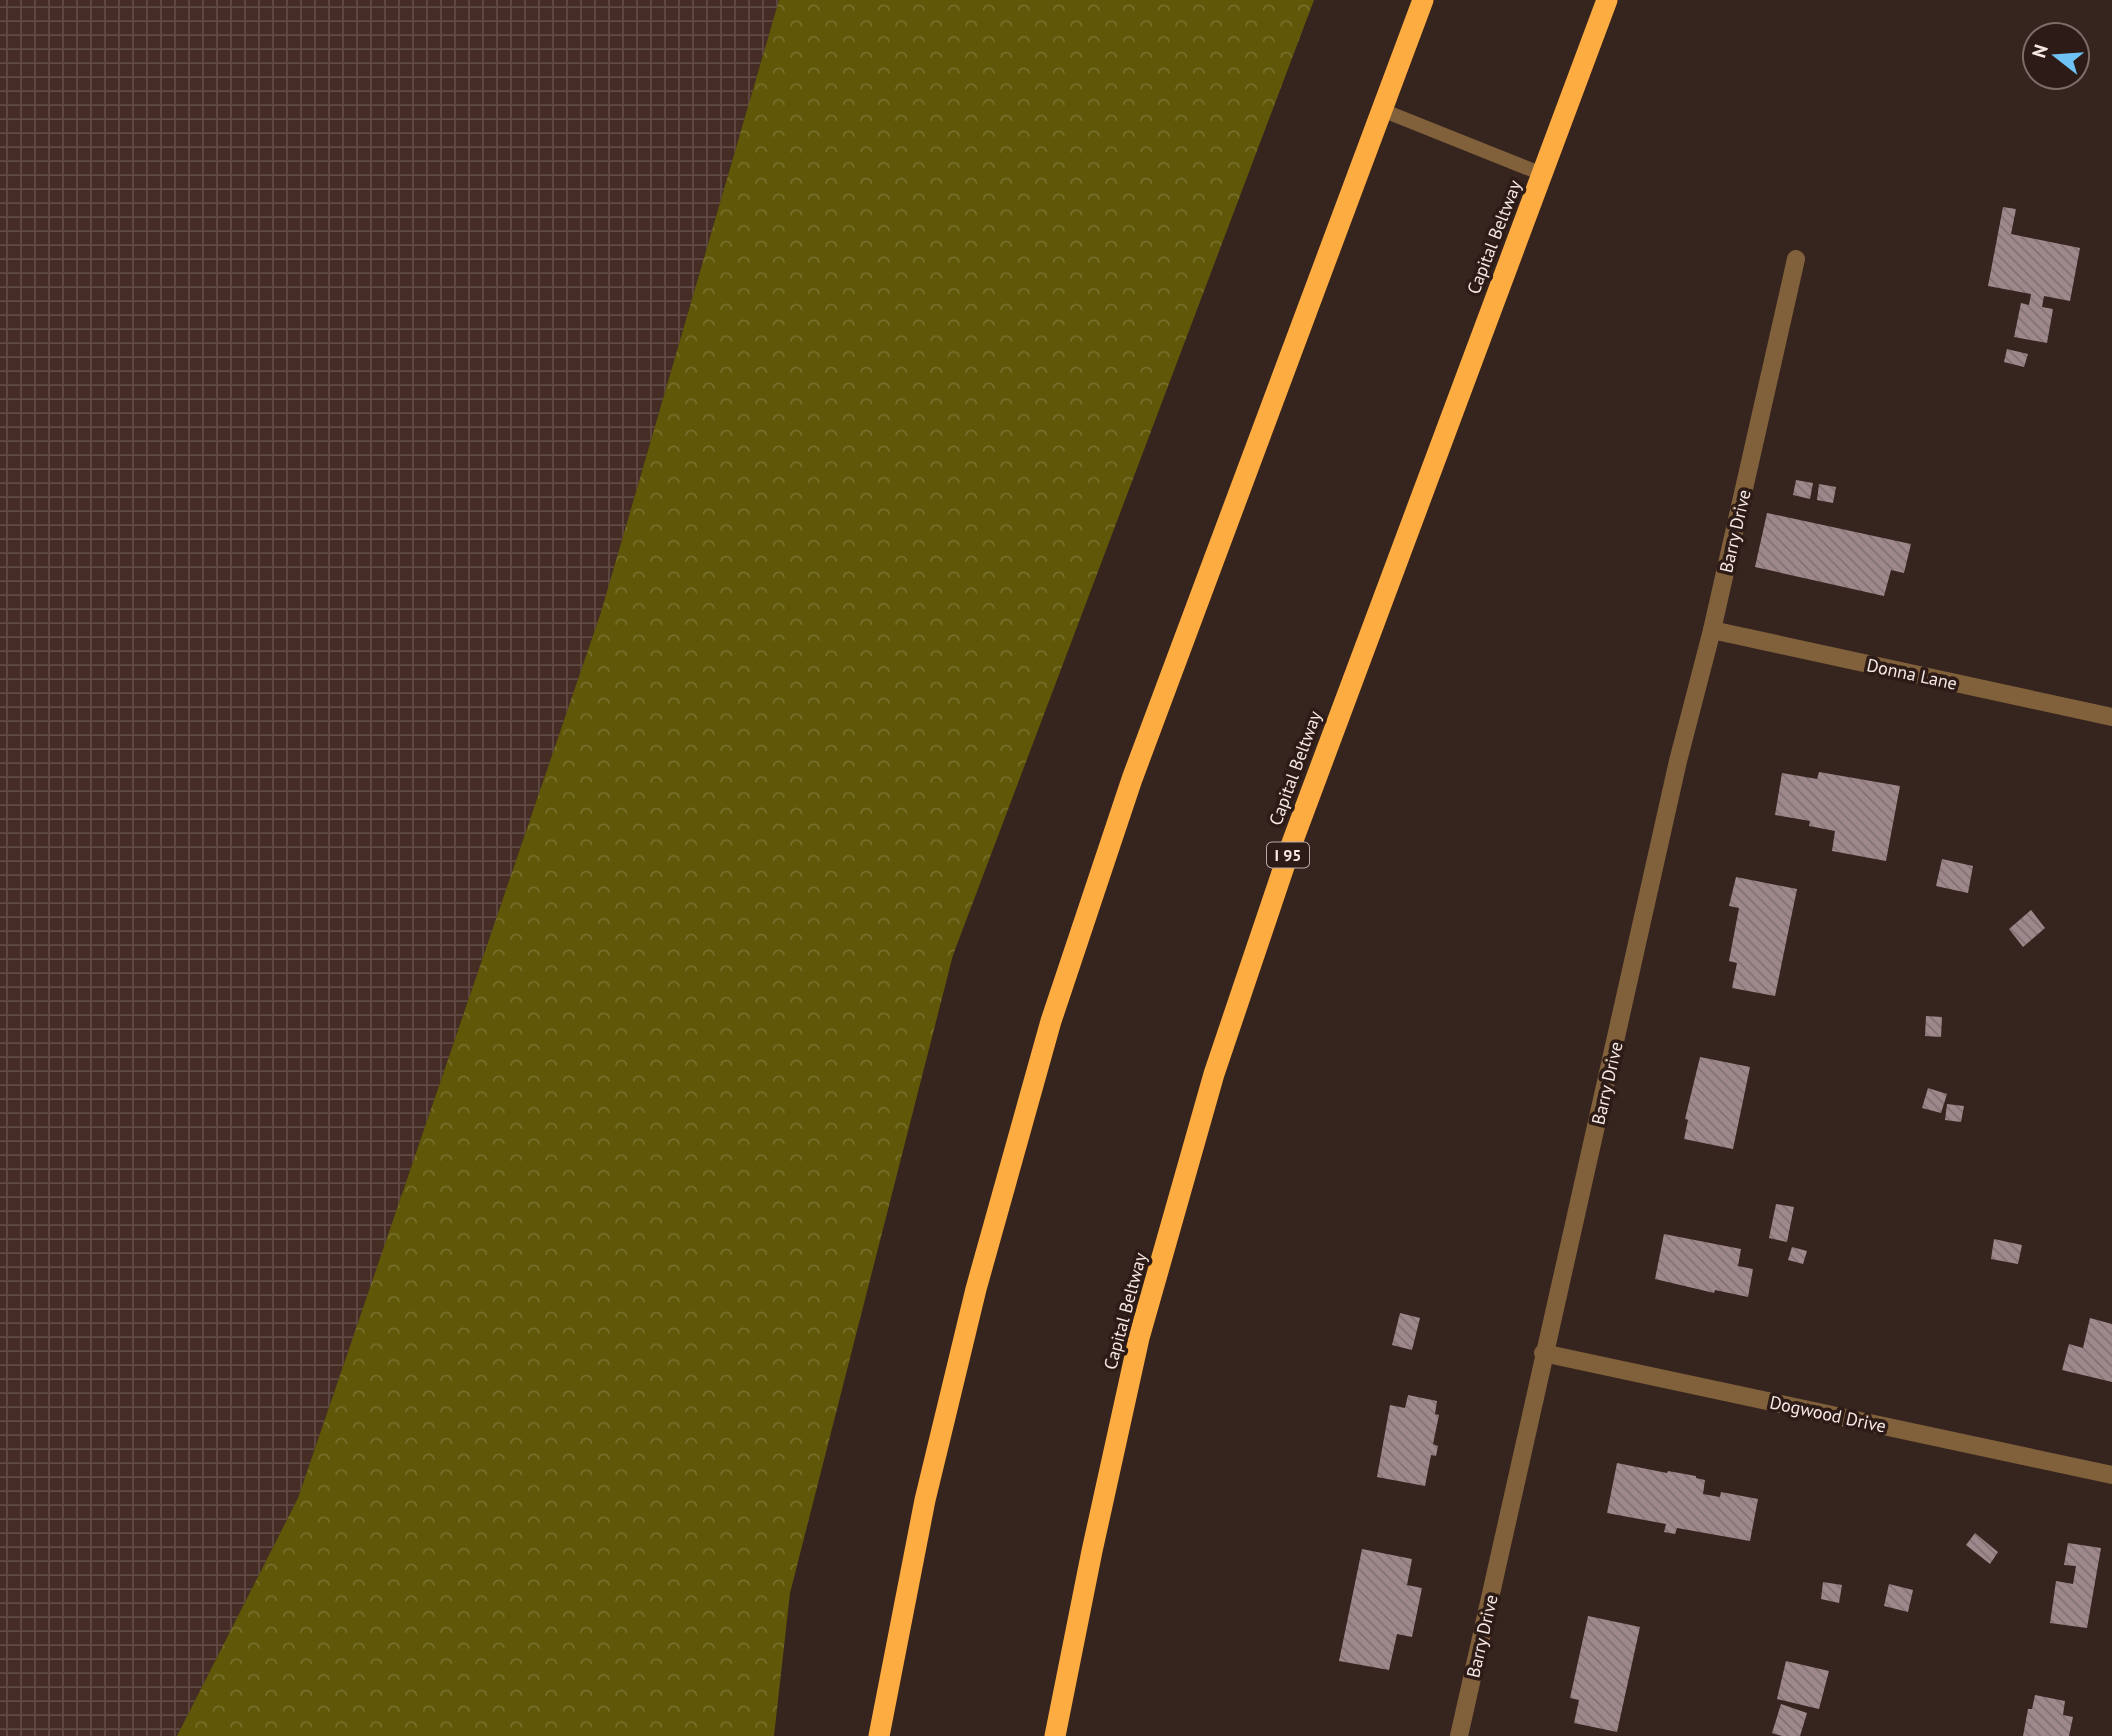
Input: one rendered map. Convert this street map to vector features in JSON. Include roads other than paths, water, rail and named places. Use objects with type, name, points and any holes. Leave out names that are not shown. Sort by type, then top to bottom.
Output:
[{"type":"highway","points":[[879,1736],[925,1500],[969,1315],[1051,1021],[1132,779],[1423,0]]},
{"type":"highway","name":"Capital Beltway","points":[[1055,1736],[1092,1550],[1139,1338],[1214,1074],[1297,830],[1607,0]]},
{"type":"street","name":"Barry Drive","points":[[1459,1736],[1678,761],[1712,630],[1796,259]]},
{"type":"street","name":"Donna Lane","points":[[1712,630],[2112,717]]},
{"type":"street","name":"Dogwood Drive","points":[[1544,1353],[2112,1475]]},
{"type":"lane","points":[[1382,110],[1542,174]]}]
